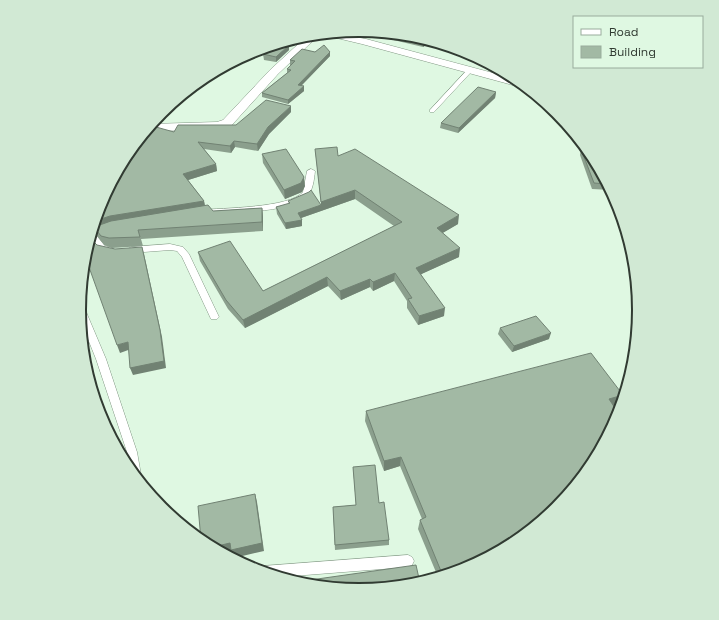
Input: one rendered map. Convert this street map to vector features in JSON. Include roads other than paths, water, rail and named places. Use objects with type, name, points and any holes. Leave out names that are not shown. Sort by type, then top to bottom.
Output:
[{"type":"street","points":[[345,38],[363,41],[506,80]]},
{"type":"street","points":[[156,128],[218,126],[227,123],[274,72],[306,42]]},
{"type":"lane","points":[[432,111],[470,70]]},
{"type":"lane","points":[[191,214],[212,210],[279,206],[289,203],[301,198],[310,189],[312,171]]},
{"type":"lane","points":[[98,232],[113,227]]},
{"type":"lane","points":[[96,241],[102,248],[108,250],[126,251],[170,247],[180,249],[186,256],[214,317]]},
{"type":"lane","points":[[87,325],[132,452],[133,463]]},
{"type":"lane","points":[[278,571],[408,561]]}]
